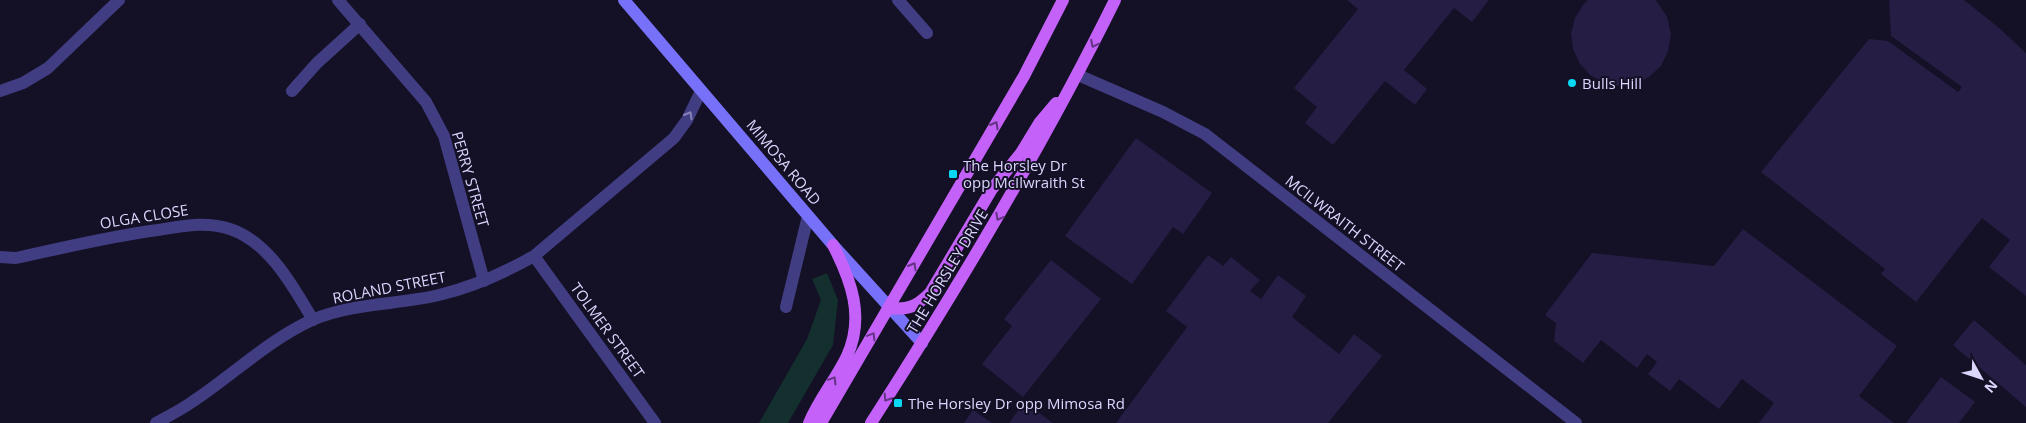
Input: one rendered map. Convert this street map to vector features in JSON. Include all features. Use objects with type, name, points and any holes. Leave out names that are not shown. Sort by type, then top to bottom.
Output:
[{"type":"main road","name":"MIMOSA ROAD","points":[[624,0],[808,216],[922,344]]},
{"type":"main road","name":"THE HORSLEY DRIVE","points":[[821,423],[1024,76],[1063,0]]},
{"type":"main road","name":"THE HORSLEY DRIVE","points":[[871,423],[980,249],[1078,75],[1115,0]]},
{"type":"main road","points":[[889,308],[904,309],[920,303],[930,293],[992,188],[1021,153],[1040,122],[1078,75]]},
{"type":"main road","points":[[809,423],[814,411],[848,355],[854,323],[853,295],[848,274],[834,245]]},
{"type":"street","points":[[0,91],[23,83],[48,68],[119,0]]},
{"type":"street","name":"PERRY STREET","points":[[338,0],[426,102],[444,136],[484,281]]},
{"type":"street","points":[[898,0],[927,32]]},
{"type":"street","points":[[292,91],[318,63],[360,24]]},
{"type":"street","name":"MCILWRAITH STREET","points":[[1078,75],[1163,112],[1205,134],[1576,423]]},
{"type":"street","name":"ROLAND STREET","points":[[156,423],[193,402],[270,344],[313,320],[348,310],[439,296],[484,281],[510,270],[534,256],[674,138],[687,120],[701,91]]},
{"type":"street","points":[[786,308],[808,216]]},
{"type":"street","name":"OLGA CLOSE","points":[[0,257],[16,258],[122,235],[201,224],[211,225],[230,229],[252,242],[276,262],[292,284],[313,320]]},
{"type":"street","name":"TOLMER STREET","points":[[534,256],[656,423]]},
{"type":"green space","points":[[827,273],[838,300],[833,345],[788,423],[759,423],[807,339],[821,300],[812,279]]},
{"type":"building","points":[[1347,0],[1489,0],[1472,22],[1454,8],[1404,70],[1427,89],[1415,105],[1385,81],[1333,145],[1305,123],[1317,107],[1294,88],[1358,9]]},
{"type":"building","points":[[1588,0],[1655,0],[1667,17],[1671,34],[1668,51],[1661,66],[1649,77],[1635,84],[1619,86],[1604,83],[1590,75],[1580,64],[1573,49],[1571,34],[1575,18]]},
{"type":"building","points":[[1889,0],[1964,0],[1998,27],[2026,53],[2026,296],[1989,267],[2010,240],[1982,218],[1916,302],[1881,274],[1885,269],[1761,172],[1869,39],[1888,41],[1958,92],[1962,87],[1891,36]]},
{"type":"building","points":[[1136,138],[1212,193],[1183,234],[1173,227],[1132,284],[1065,236]]},
{"type":"building","points":[[1743,229],[1897,346],[1859,396],[1894,423],[1759,423],[1774,403],[1742,379],[1719,409],[1679,379],[1670,391],[1648,374],[1657,362],[1647,354],[1637,368],[1601,340],[1583,363],[1554,341],[1556,323],[1545,315],[1592,253],[1714,266]]},
{"type":"building","points":[[1208,255],[1223,266],[1231,257],[1260,280],[1250,291],[1261,299],[1278,275],[1306,296],[1292,317],[1339,354],[1354,334],[1382,356],[1328,423],[1116,423],[1187,327],[1166,311]]},
{"type":"building","points":[[1051,260],[1101,299],[1023,397],[982,364],[1012,326],[1004,319]]},
{"type":"building","points":[[1974,320],[2026,365],[2026,407],[1953,345]]},
{"type":"building","points":[[1941,377],[1975,402],[1959,423],[1906,423]]},
{"type":"building","points":[[1024,402],[1053,423],[1009,423]]},
{"type":"building","points":[[973,410],[992,423],[964,423]]},
{"type":"place","name":"Bulls Hill","points":[[1572,83]]},
{"type":"place","name":"The Horsley Dr opp McIlwraith St","points":[[953,174]]},
{"type":"place","name":"The Horsley Dr opp Mimosa Rd","points":[[898,403]]}]
